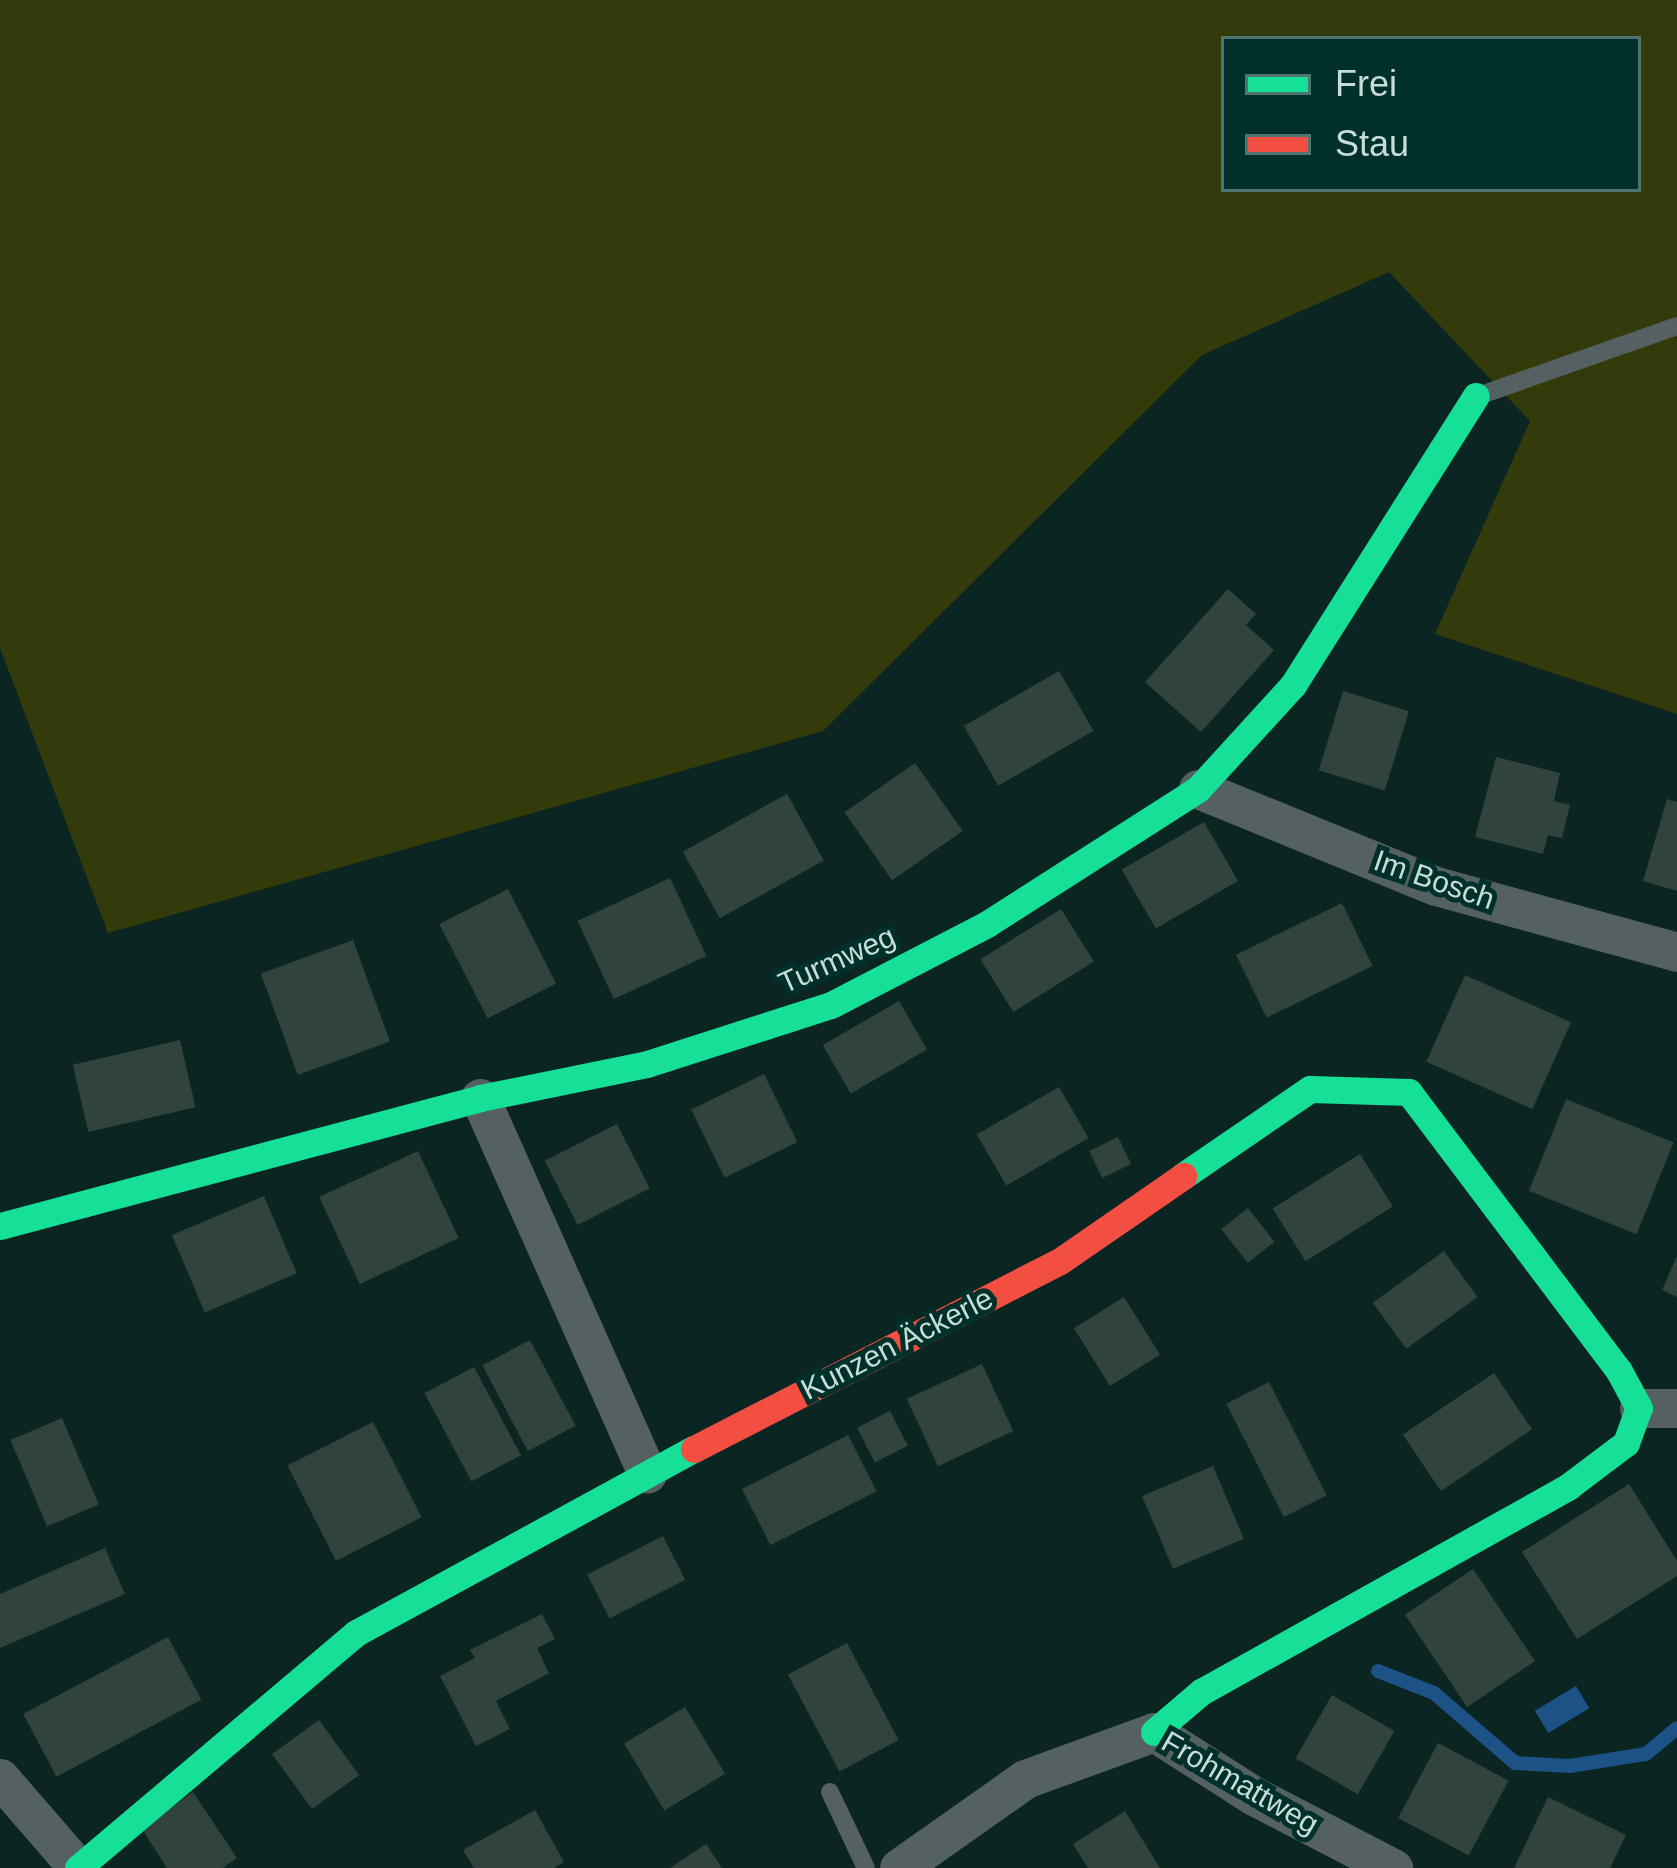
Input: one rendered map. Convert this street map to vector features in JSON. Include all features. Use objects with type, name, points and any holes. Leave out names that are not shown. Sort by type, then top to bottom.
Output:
[{"type":"street","name":"Turmweg","points":[[0,1226],[480,1098],[646,1064],[832,1005],[987,924],[1198,789],[1294,685],[1476,396]]},
{"type":"street","name":"Im Bosch","points":[[1198,789],[1436,886],[1677,952]]},
{"type":"street","name":"Kunzen Äckerle","points":[[78,1868],[356,1633],[647,1473],[1060,1261],[1310,1088],[1409,1092],[1619,1371],[1658,1408],[1626,1443],[1569,1486],[1201,1692],[1154,1732]]},
{"type":"street","points":[[480,1098],[647,1473]]},
{"type":"street","name":"Frohmattweg","points":[[899,1868],[1025,1779],[1154,1732],[1255,1796],[1393,1868]]},
{"type":"street","points":[[0,1778],[78,1868]]},
{"type":"lane","points":[[1476,396],[1677,326]]},
{"type":"lane","points":[[830,1792],[866,1868]]},
{"type":"green space","points":[[0,0],[1677,0],[1677,714],[1435,634],[1530,421],[1389,272],[1202,355],[823,731],[108,933],[0,648]]},
{"type":"water","points":[[1576,1686],[1589,1708],[1548,1733],[1535,1711]]},
{"type":"building","points":[[1228,589],[1256,614],[1246,625],[1274,650],[1201,732],[1145,682]]},
{"type":"building","points":[[1059,671],[1094,731],[998,786],[964,726]]},
{"type":"building","points":[[1343,691],[1409,711],[1385,791],[1319,770]]},
{"type":"building","points":[[1496,757],[1560,773],[1554,801],[1570,805],[1562,838],[1548,835],[1543,854],[1475,837]]},
{"type":"building","points":[[915,763],[963,831],[892,880],[845,812]]},
{"type":"building","points":[[787,794],[824,860],[720,918],[683,852]]},
{"type":"building","points":[[1667,799],[1677,802],[1677,891],[1643,881]]},
{"type":"building","points":[[1204,822],[1238,881],[1156,928],[1122,869]]},
{"type":"building","points":[[670,878],[706,956],[614,999],[578,921]]},
{"type":"building","points":[[508,889],[556,983],[488,1018],[439,924]]},
{"type":"building","points":[[1342,903],[1373,966],[1267,1018],[1236,955]]},
{"type":"building","points":[[1061,909],[1094,962],[1013,1012],[980,959]]},
{"type":"building","points":[[353,940],[390,1041],[298,1075],[261,974]]},
{"type":"building","points":[[1465,975],[1571,1022],[1532,1109],[1426,1062]]},
{"type":"building","points":[[899,1001],[927,1049],[851,1093],[823,1045]]},
{"type":"building","points":[[180,1040],[196,1107],[88,1132],[73,1065]]},
{"type":"building","points":[[764,1074],[797,1142],[725,1178],[691,1110]]},
{"type":"building","points":[[1059,1087],[1088,1138],[1006,1186],[977,1134]]},
{"type":"building","points":[[1566,1099],[1674,1142],[1636,1234],[1529,1191]]},
{"type":"building","points":[[617,1124],[650,1188],[578,1225],[545,1161]]},
{"type":"building","points":[[1118,1137],[1131,1164],[1102,1178],[1089,1151]]},
{"type":"building","points":[[418,1151],[459,1238],[360,1284],[319,1197]]},
{"type":"building","points":[[1360,1154],[1393,1207],[1306,1261],[1273,1209]]},
{"type":"building","points":[[264,1196],[297,1273],[205,1312],[172,1235]]},
{"type":"building","points":[[1248,1208],[1274,1242],[1248,1263],[1221,1229]]},
{"type":"building","points":[[1444,1251],[1478,1297],[1406,1349],[1373,1303]]},
{"type":"building","points":[[1677,1256],[1677,1297],[1662,1290]]},
{"type":"building","points":[[1124,1297],[1160,1355],[1110,1386],[1074,1328]]},
{"type":"building","points":[[530,1340],[576,1426],[528,1451],[482,1365]]},
{"type":"building","points":[[982,1364],[1013,1431],[938,1466],[907,1399]]},
{"type":"building","points":[[474,1367],[521,1455],[472,1482],[425,1393]]},
{"type":"building","points":[[1494,1373],[1532,1429],[1441,1491],[1403,1435]]},
{"type":"building","points":[[1269,1382],[1327,1495],[1284,1517],[1226,1404]]},
{"type":"building","points":[[890,1411],[908,1446],[875,1463],[857,1428]]},
{"type":"building","points":[[62,1418],[99,1505],[47,1526],[10,1440]]},
{"type":"building","points":[[373,1422],[422,1517],[336,1561],[287,1466]]},
{"type":"building","points":[[848,1435],[877,1491],[771,1545],[742,1489]]},
{"type":"building","points":[[1213,1466],[1244,1539],[1173,1569],[1142,1496]]},
{"type":"building","points":[[1629,1484],[1677,1561],[1677,1576],[1577,1639],[1522,1552]]},
{"type":"building","points":[[663,1536],[685,1580],[610,1618],[587,1575]]},
{"type":"building","points":[[105,1548],[125,1594],[0,1648],[0,1594]]},
{"type":"building","points":[[1473,1569],[1535,1661],[1467,1707],[1405,1615]]},
{"type":"building","points":[[542,1614],[555,1639],[537,1648],[549,1673],[496,1701],[510,1729],[476,1746],[440,1676],[475,1658],[470,1650]]},
{"type":"building","points":[[168,1637],[201,1700],[57,1777],[23,1714]]},
{"type":"building","points":[[847,1643],[899,1740],[839,1772],[788,1674]]},
{"type":"building","points":[[1332,1695],[1394,1731],[1358,1794],[1296,1758]]},
{"type":"building","points":[[685,1707],[725,1774],[664,1810],[624,1744]]},
{"type":"building","points":[[319,1720],[359,1775],[312,1809],[272,1754]]},
{"type":"building","points":[[1438,1743],[1509,1781],[1469,1856],[1398,1818]]},
{"type":"building","points":[[193,1792],[237,1858],[223,1868],[167,1868],[142,1829]]},
{"type":"building","points":[[1548,1797],[1626,1835],[1610,1868],[1514,1868]]},
{"type":"building","points":[[535,1810],[564,1862],[554,1868],[474,1868],[463,1850]]},
{"type":"building","points":[[1125,1811],[1160,1868],[1088,1868],[1073,1844]]},
{"type":"building","points":[[706,1844],[722,1868],[670,1868]]},
{"type":"waterway","points":[[1378,1671],[1434,1693],[1515,1763],[1570,1766],[1646,1754],[1677,1728]]},
{"type":"traffic: fast","points":[[0,1226],[480,1098],[647,1064],[831,1005],[987,924],[1198,789],[1293,685],[1476,396]]},
{"type":"traffic: fast","points":[[1154,1732],[1201,1692],[1569,1486],[1626,1443],[1639,1408],[1619,1371],[1409,1092],[1310,1089],[1183,1176]]},
{"type":"traffic: fast","points":[[78,1868],[356,1633],[694,1449]]},
{"type":"traffic: jam","points":[[694,1449],[1060,1261],[1183,1176]]}]
